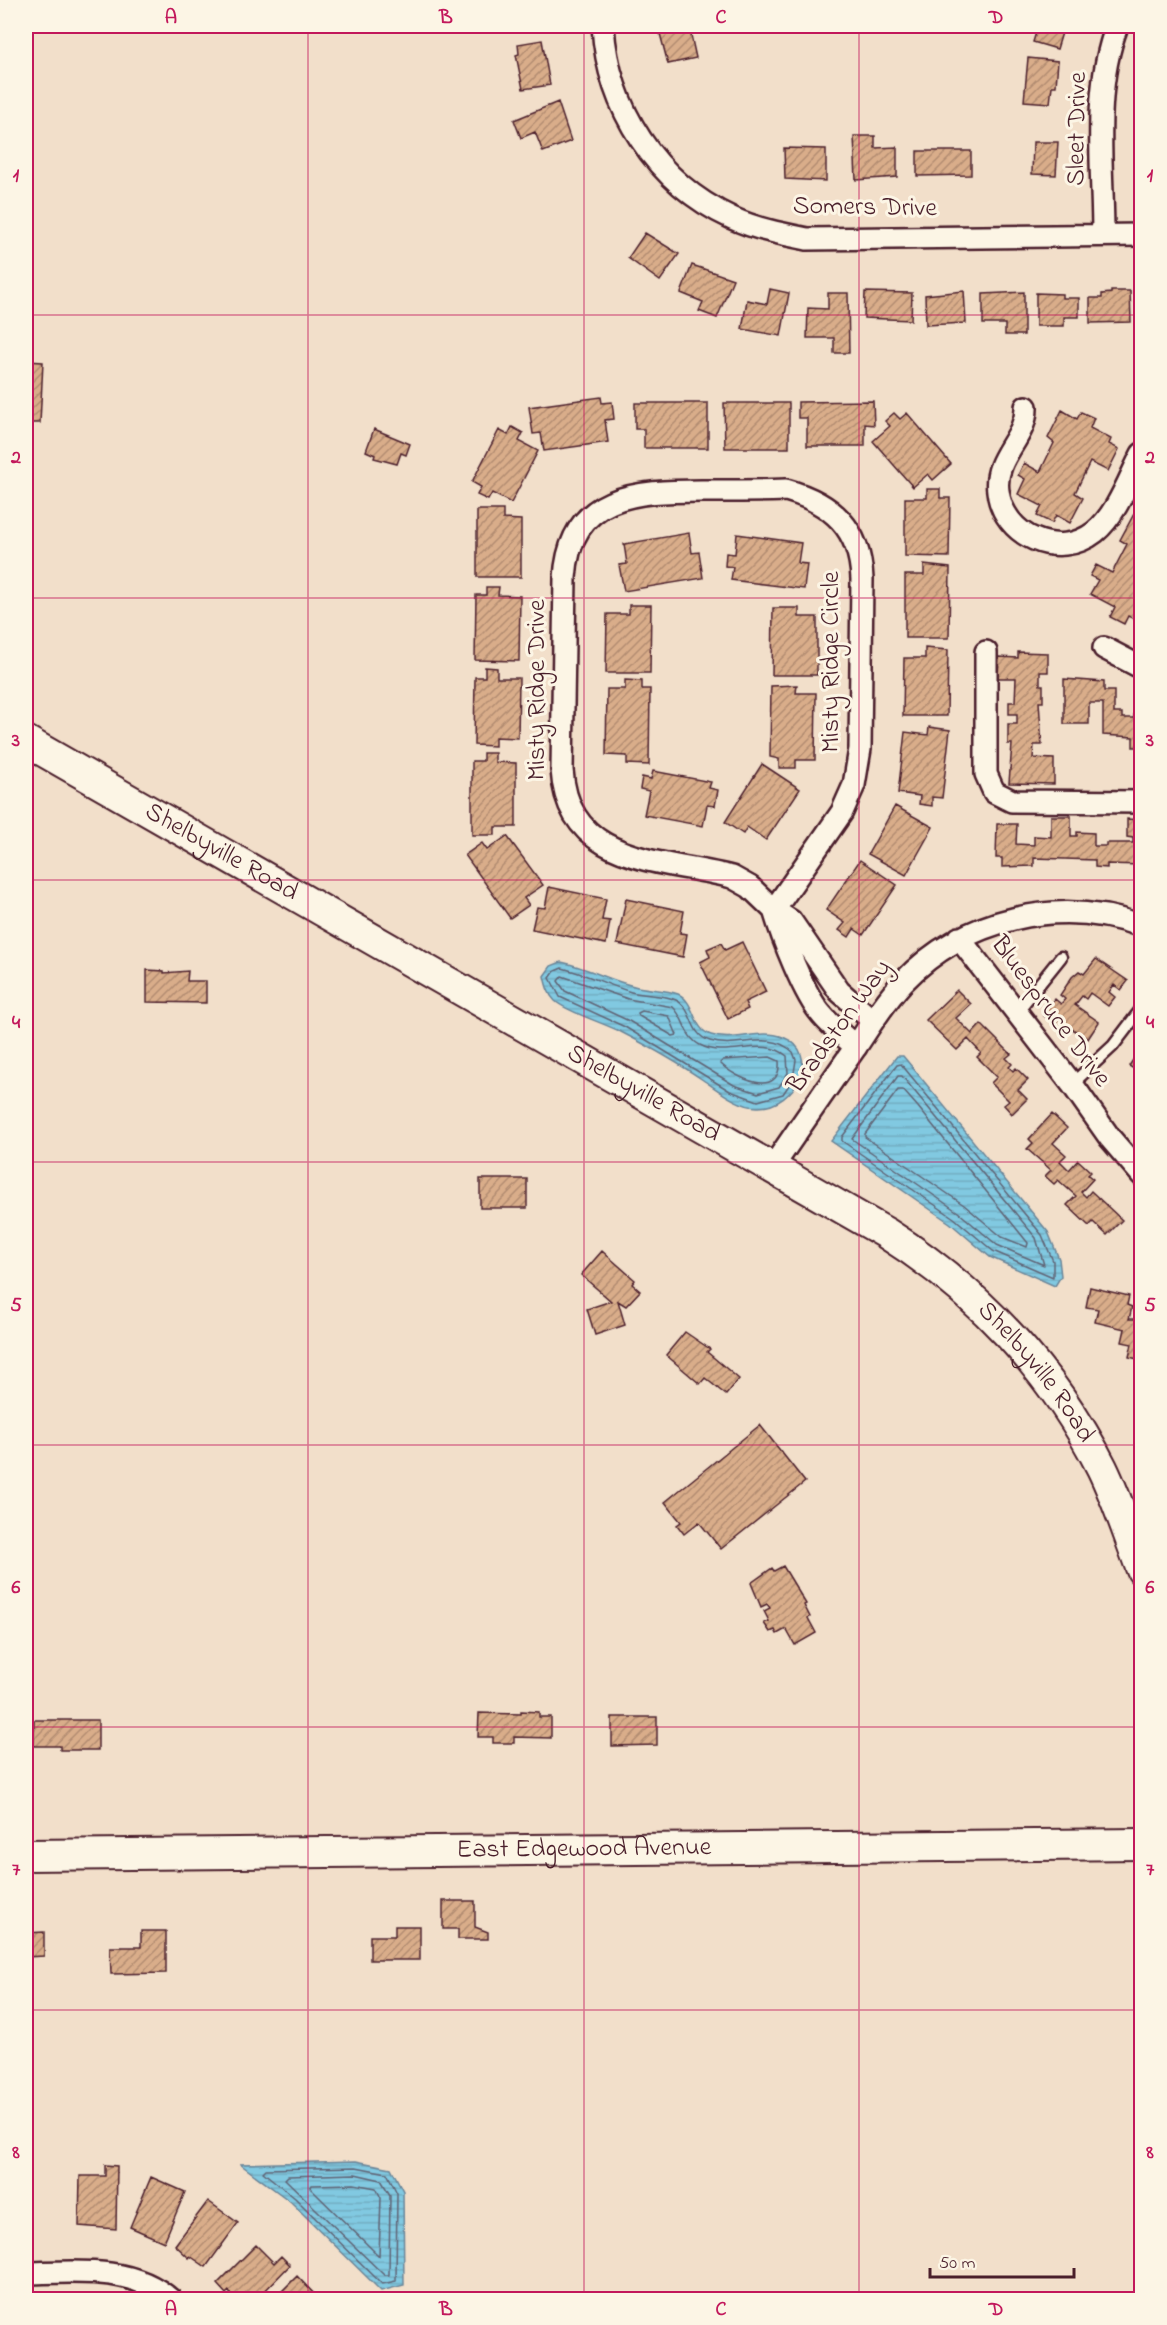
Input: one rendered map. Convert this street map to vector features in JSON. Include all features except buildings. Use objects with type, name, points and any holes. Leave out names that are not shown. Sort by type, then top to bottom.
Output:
[{"type":"main road","name":"Shelbyville Road","points":[[26,741],[901,1242],[957,1284],[1008,1332],[1042,1372],[1090,1445],[1109,1484],[1142,1570]]},
{"type":"main road","name":"East Edgewood Avenue","points":[[26,1856],[1142,1844]]},
{"type":"street","name":"Somers Drive","points":[[603,26],[609,71],[630,123],[656,160],[680,185],[732,218],[765,230],[807,239],[1142,235]]},
{"type":"street","name":"Sleet Drive","points":[[1103,235],[1103,88],[1108,52],[1117,26]]},
{"type":"street","points":[[1026,407],[1025,424],[1003,458],[997,480],[1003,510],[1017,530],[1045,544],[1066,544],[1095,532],[1134,490],[1142,454]]},
{"type":"street","name":"Misty Ridge Circle","points":[[652,491],[786,490],[819,501],[836,515],[847,528],[859,553],[862,579],[860,749],[857,772],[842,812],[774,910]]},
{"type":"street","name":"Misty Ridge Drive","points":[[652,491],[619,497],[600,508],[580,531],[569,553],[565,578],[562,770],[571,808],[588,832],[612,850],[732,877],[750,886],[774,910],[791,921],[839,991],[873,1021]]},
{"type":"street","points":[[1104,648],[1142,668]]},
{"type":"street","points":[[986,652],[986,774],[993,792],[1012,801],[1142,802]]},
{"type":"street","name":"Misty Ridge Drive","points":[[774,910],[779,927],[821,1015],[856,1047]]},
{"type":"street","name":"Bradston Way","points":[[772,1168],[885,1004],[915,970],[960,938],[1017,917],[1052,912],[1095,913],[1142,926]]},
{"type":"street","name":"Bluespruce Drive","points":[[960,938],[1072,1084],[1110,1138],[1142,1175]]},
{"type":"street","points":[[26,2273],[108,2273],[154,2286],[171,2300]]},
{"type":"lane","points":[[1016,1013],[1061,957]]},
{"type":"lane","points":[[1072,1084],[1113,1046],[1142,1008]]},
{"type":"water","points":[[561,962],[634,986],[678,994],[688,1003],[700,1027],[711,1035],[729,1037],[765,1034],[783,1037],[795,1045],[801,1055],[800,1078],[784,1098],[772,1105],[752,1107],[737,1102],[652,1049],[555,1001],[549,992],[544,976],[551,966]]},
{"type":"water","points":[[897,1056],[903,1056],[1048,1232],[1059,1259],[1061,1276],[1055,1286],[990,1257],[950,1223],[831,1141]]},
{"type":"water","points":[[356,2161],[391,2168],[403,2191],[404,2285],[381,2291],[291,2202],[240,2164]]}]
